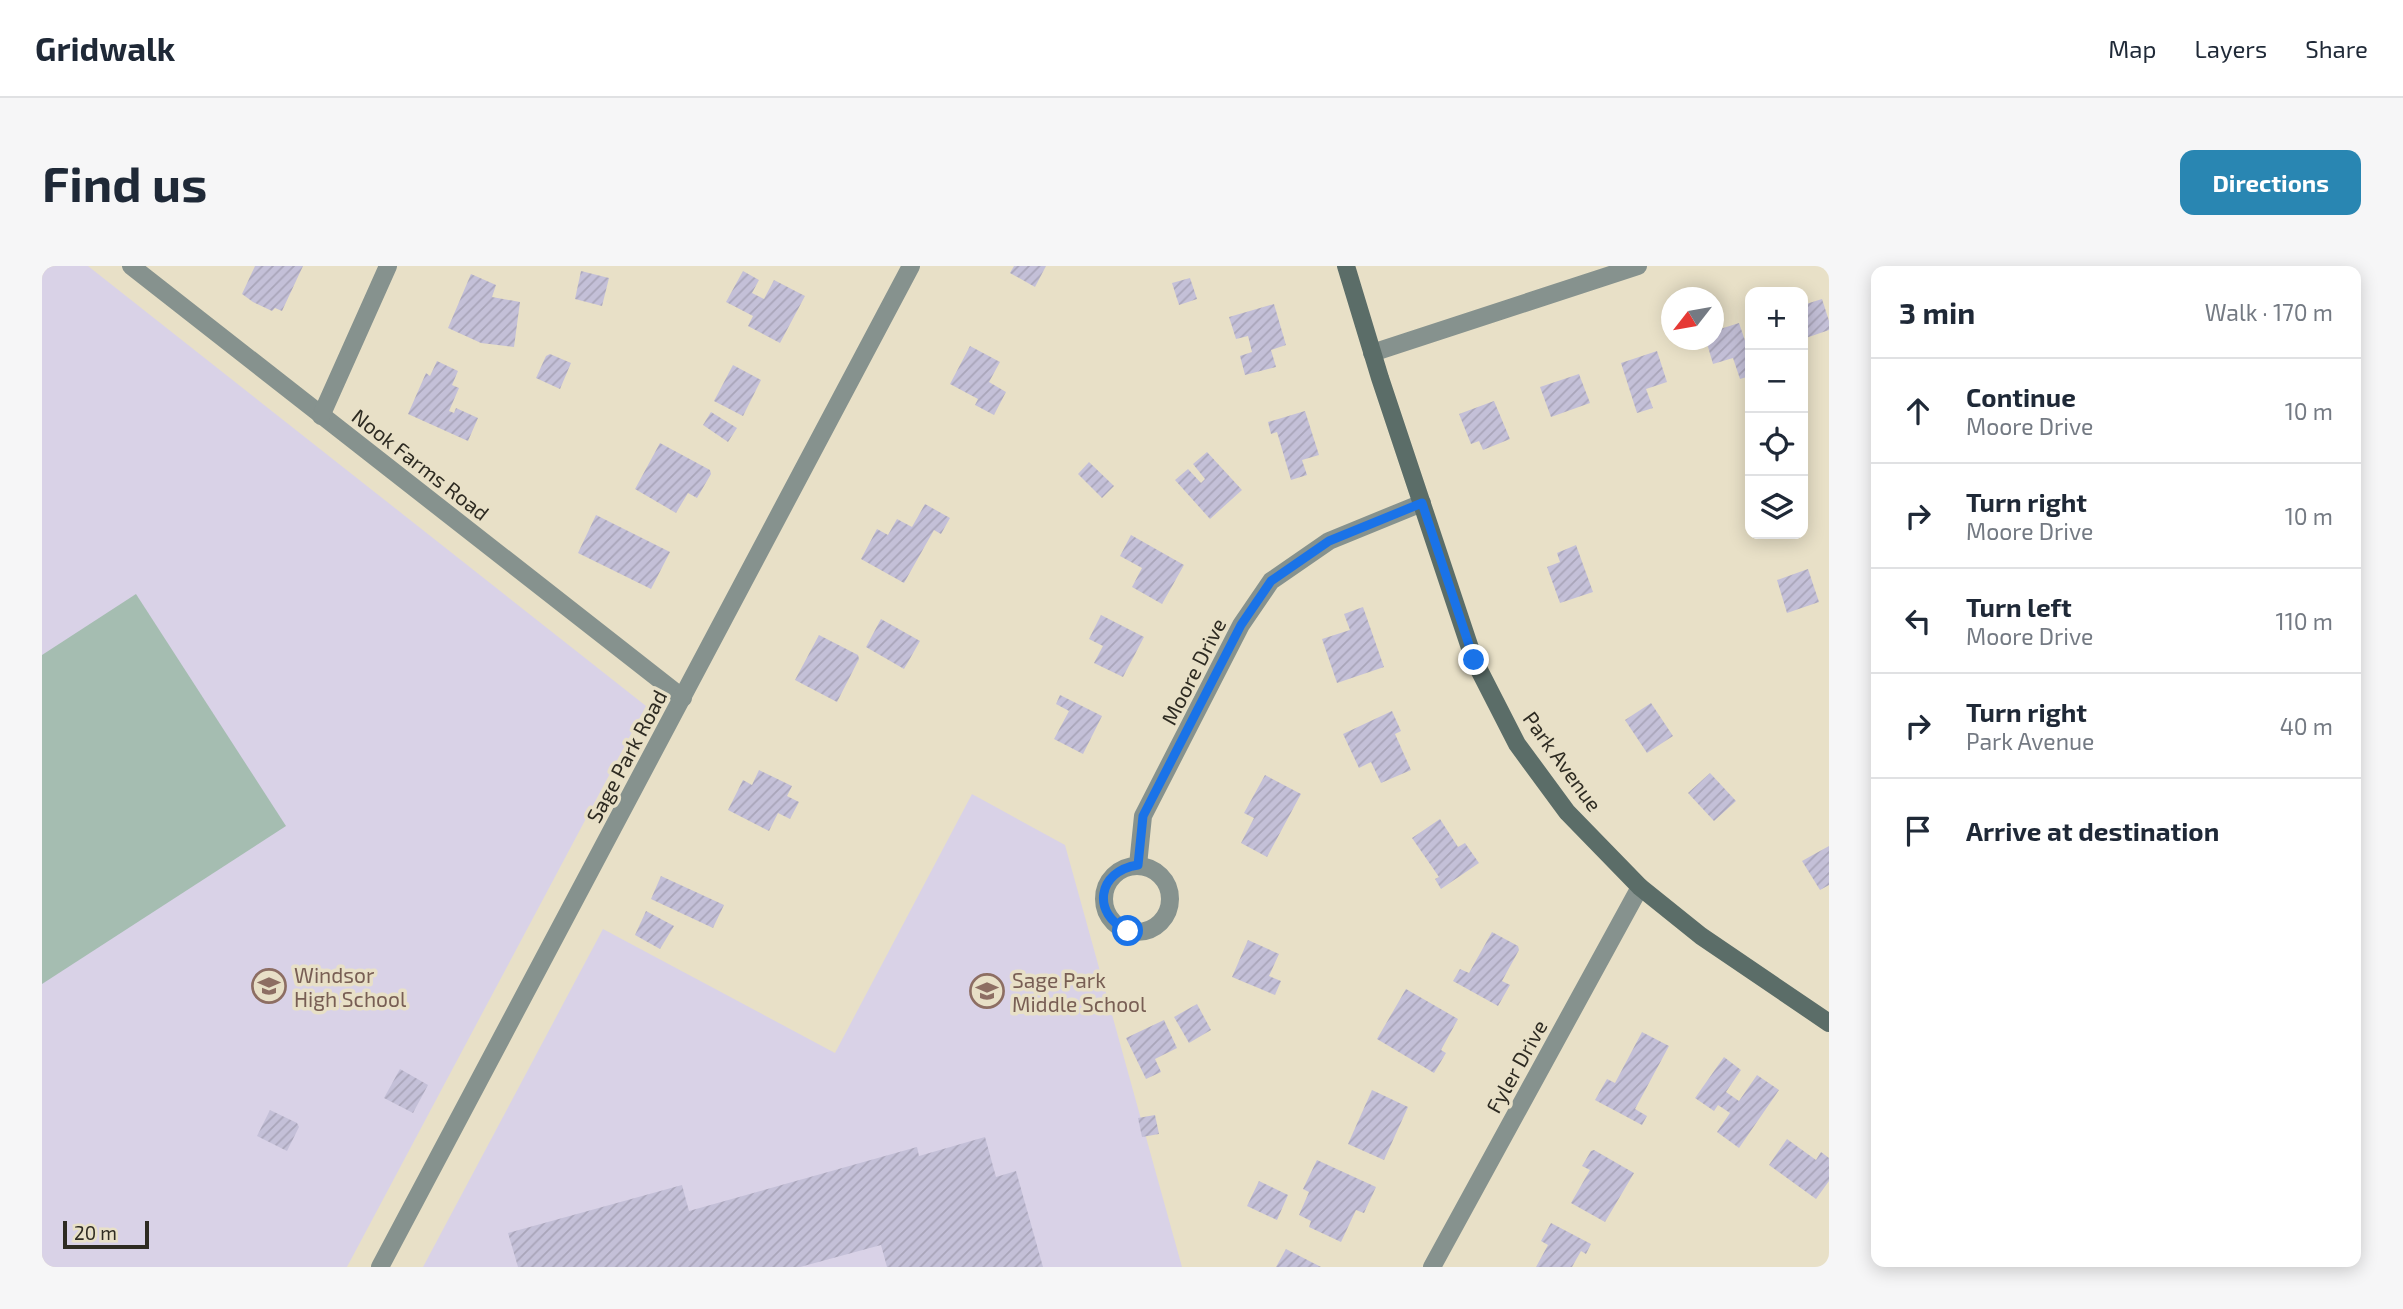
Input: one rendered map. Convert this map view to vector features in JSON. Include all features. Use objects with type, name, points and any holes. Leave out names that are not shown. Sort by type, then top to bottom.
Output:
[{"type":"main road","name":"Park Avenue","points":[[1346,266],[1372,353],[1474,660],[1517,744],[1567,812],[1640,887],[1701,936],[1829,1023]]},
{"type":"street","name":"Nook Farms Road","points":[[131,266],[683,698]]},
{"type":"street","points":[[321,416],[388,266]]},
{"type":"street","name":"Sage Park Road","points":[[380,1267],[911,266]]},
{"type":"street","points":[[1372,353],[1638,266]]},
{"type":"street","name":"Moore Drive","points":[[1138,865],[1143,816],[1241,625],[1271,581],[1329,541],[1422,503]]},
{"type":"street","name":"Fyler Drive","points":[[1432,1267],[1640,887]]},
{"type":"shaded area","name":"Windsor High School","points":[[42,266],[88,266],[646,706],[347,1267],[42,1267]]},
{"type":"shaded area","name":"Sage Park Middle School","points":[[972,794],[1065,845],[1182,1267],[423,1267],[603,929],[835,1053]]},
{"type":"green space","points":[[136,594],[286,826],[42,984],[42,655]]},
{"type":"building","points":[[255,266],[303,266],[282,311],[275,308],[272,311],[242,294]]},
{"type":"building","points":[[1014,266],[1046,266],[1035,287],[1010,273]]},
{"type":"building","points":[[581,271],[609,278],[602,306],[575,299]]},
{"type":"building","points":[[743,271],[759,280],[752,293],[764,299],[774,280],[805,296],[780,343],[748,326],[753,316],[726,302]]},
{"type":"building","points":[[471,274],[496,285],[492,297],[520,302],[514,347],[481,343],[448,328]]},
{"type":"building","points":[[1190,278],[1197,299],[1179,305],[1172,283]]},
{"type":"building","points":[[1822,299],[1829,330],[1808,337],[1808,303]]},
{"type":"building","points":[[1274,304],[1286,345],[1271,350],[1276,367],[1245,375],[1240,356],[1252,352],[1248,336],[1236,339],[1229,317]]},
{"type":"building","points":[[1739,323],[1745,340],[1745,378],[1740,379],[1733,358],[1713,364],[1709,350],[1724,350],[1724,328]]},
{"type":"building","points":[[970,346],[1000,362],[989,382],[1006,392],[994,415],[975,405],[978,399],[950,384]]},
{"type":"building","points":[[1657,351],[1667,382],[1646,389],[1653,408],[1637,413],[1621,363]]},
{"type":"building","points":[[550,354],[571,363],[560,389],[536,378],[546,356]]},
{"type":"building","points":[[437,361],[458,371],[452,385],[459,388],[449,411],[454,413],[456,408],[478,418],[468,441],[408,414],[426,373],[430,376]]},
{"type":"building","points":[[733,365],[761,380],[743,416],[714,401]]},
{"type":"building","points":[[1579,374],[1590,403],[1551,417],[1540,387]]},
{"type":"building","points":[[1494,401],[1510,439],[1483,450],[1479,441],[1471,444],[1459,414]]},
{"type":"building","points":[[1305,411],[1319,455],[1302,460],[1307,475],[1291,480],[1277,432],[1271,434],[1268,422]]},
{"type":"building","points":[[711,412],[737,428],[728,442],[703,425]]},
{"type":"building","points":[[660,443],[710,470],[711,474],[697,498],[688,493],[676,513],[635,489]]},
{"type":"building","points":[[1207,452],[1242,490],[1210,519],[1175,480],[1188,469],[1201,483],[1205,479],[1193,464]]},
{"type":"building","points":[[1089,462],[1114,486],[1102,498],[1078,474]]},
{"type":"building","points":[[925,504],[950,518],[941,534],[934,530],[904,583],[861,559],[877,529],[888,535],[897,519],[912,527]]},
{"type":"building","points":[[596,515],[670,552],[651,589],[578,553]]},
{"type":"building","points":[[1131,535],[1184,565],[1162,604],[1132,587],[1142,568],[1120,556]]},
{"type":"building","points":[[1576,545],[1593,592],[1560,603],[1547,567],[1560,562],[1557,553]]},
{"type":"building","points":[[1808,569],[1819,602],[1787,613],[1777,580]]},
{"type":"building","points":[[1363,607],[1384,667],[1337,683],[1322,639],[1350,630],[1344,614]]},
{"type":"building","points":[[1101,615],[1144,637],[1123,677],[1094,663],[1103,646],[1089,639]]},
{"type":"building","points":[[881,619],[920,641],[904,669],[866,647]]},
{"type":"building","points":[[819,635],[858,655],[859,659],[837,702],[795,680]]},
{"type":"building","points":[[1060,695],[1102,716],[1083,754],[1054,739],[1069,711],[1056,704]]},
{"type":"building","points":[[1651,703],[1673,736],[1647,753],[1625,720]]},
{"type":"building","points":[[1392,711],[1401,731],[1395,734],[1411,770],[1381,783],[1371,762],[1359,768],[1343,734]]},
{"type":"building","points":[[759,770],[792,786],[787,796],[799,802],[790,819],[778,813],[769,831],[728,810],[743,780],[752,785]]},
{"type":"building","points":[[1710,773],[1736,801],[1714,821],[1688,793]]},
{"type":"building","points":[[1265,775],[1301,794],[1267,857],[1241,843],[1254,818],[1244,813]]},
{"type":"building","points":[[1440,819],[1458,847],[1465,843],[1479,863],[1441,889],[1435,879],[1439,877],[1412,838]]},
{"type":"building","points":[[1829,846],[1829,885],[1820,890],[1802,861]]},
{"type":"building","points":[[661,876],[724,905],[713,928],[651,899]]},
{"type":"building","points":[[646,911],[674,926],[660,949],[635,935]]},
{"type":"building","points":[[1492,932],[1518,946],[1519,950],[1502,981],[1510,985],[1498,1006],[1453,981],[1460,969],[1469,973]]},
{"type":"building","points":[[1248,940],[1279,954],[1269,976],[1281,981],[1275,995],[1232,977]]},
{"type":"building","points":[[1406,989],[1458,1019],[1441,1050],[1446,1053],[1434,1073],[1377,1039]]},
{"type":"building","points":[[1197,1004],[1211,1030],[1189,1043],[1174,1017]]},
{"type":"building","points":[[1164,1020],[1177,1048],[1155,1059],[1161,1072],[1146,1079],[1126,1038]]},
{"type":"building","points":[[1642,1032],[1669,1046],[1635,1109],[1647,1116],[1642,1125],[1595,1100],[1607,1079],[1615,1083]]},
{"type":"building","points":[[1724,1057],[1741,1070],[1726,1092],[1739,1101],[1757,1075],[1779,1090],[1739,1148],[1717,1132],[1730,1113],[1718,1105],[1714,1111],[1695,1098]]},
{"type":"building","points":[[400,1069],[428,1085],[413,1113],[384,1098]]},
{"type":"building","points":[[1372,1090],[1408,1107],[1384,1160],[1348,1144]]},
{"type":"building","points":[[270,1110],[297,1123],[299,1127],[287,1151],[257,1136]]},
{"type":"building","points":[[1155,1115],[1159,1134],[1142,1137],[1138,1118]]},
{"type":"building","points":[[985,1137],[996,1177],[1016,1171],[1043,1267],[887,1267],[881,1245],[800,1267],[518,1267],[508,1233],[682,1185],[689,1211],[917,1147],[919,1156]]},
{"type":"building","points":[[1787,1139],[1816,1160],[1821,1152],[1829,1158],[1829,1181],[1816,1199],[1769,1165]]},
{"type":"building","points":[[1594,1150],[1634,1173],[1605,1222],[1571,1203],[1590,1170],[1582,1166]]},
{"type":"building","points":[[1317,1160],[1376,1187],[1364,1213],[1356,1210],[1341,1242],[1309,1227],[1311,1221],[1299,1215],[1309,1192],[1303,1189]]},
{"type":"building","points":[[1259,1181],[1288,1195],[1277,1220],[1247,1206]]},
{"type":"building","points":[[1551,1223],[1591,1244],[1586,1254],[1581,1251],[1572,1267],[1536,1267],[1548,1245],[1541,1241]]},
{"type":"building","points":[[1286,1249],[1321,1267],[1276,1267]]},
{"type":"place","name":"Windsor High School","points":[[269,986]]},
{"type":"place","name":"Sage Park Middle School","points":[[987,991]]},
{"type":"route","points":[[1128,931],[1118,927],[1105,910],[1105,889],[1117,872],[1138,865],[1143,816],[1241,625],[1271,581],[1329,541],[1422,503],[1474,660]]}]
